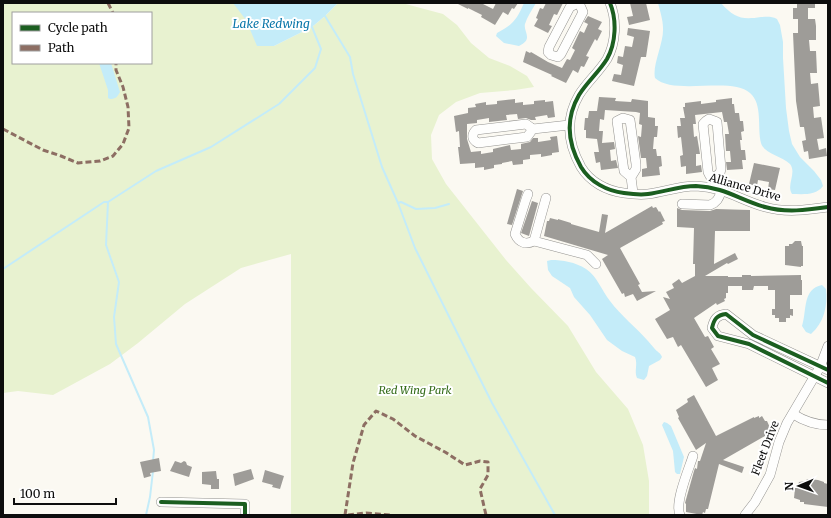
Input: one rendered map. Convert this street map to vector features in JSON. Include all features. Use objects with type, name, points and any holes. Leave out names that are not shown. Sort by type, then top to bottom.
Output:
[{"type":"street","points":[[579,3],[583,12],[562,54],[558,57],[551,55],[548,52],[549,46],[570,7],[579,3]]},
{"type":"street","name":"Alliance Drive","points":[[610,3],[615,24],[611,48],[607,58],[579,96],[569,125],[570,139],[574,152],[582,168],[594,182],[612,191],[625,194],[633,193],[647,195],[686,186],[718,189],[757,205],[774,209],[796,211],[828,207]]},
{"type":"street","points":[[631,177],[624,171],[617,122],[623,118],[630,120],[636,164],[636,169],[631,177],[633,193]]},
{"type":"street","points":[[709,119],[717,122],[721,169],[720,173],[715,177],[710,176],[707,165],[703,124],[709,119]]},
{"type":"street","points":[[533,129],[527,137],[478,143],[474,141],[473,138],[473,133],[476,130],[526,124],[533,129],[569,125]]},
{"type":"street","points":[[682,204],[710,205],[717,201],[718,189],[715,177]]},
{"type":"street","points":[[528,194],[515,234],[519,241],[524,243],[534,241],[587,255],[596,264]]},
{"type":"street","points":[[534,241],[546,198]]},
{"type":"street","points":[[824,368],[753,335],[726,314],[716,317],[713,322],[712,328],[718,336],[749,344],[828,383]]},
{"type":"street","name":"Fleet Drive","points":[[745,515],[755,502],[770,475],[779,442],[787,423],[815,376],[824,368],[828,346]]},
{"type":"street","points":[[793,414],[809,422],[828,424]]},
{"type":"street","points":[[680,515],[678,511],[679,502],[693,456]]},
{"type":"street","points":[[161,502],[245,504],[245,515]]},
{"type":"green space","name":"Red Wing Park","points":[[3,3],[239,3],[274,46],[312,27],[338,3],[402,3],[443,14],[457,25],[471,43],[489,58],[510,66],[527,76],[534,87],[480,93],[456,102],[439,115],[431,135],[432,159],[446,184],[506,260],[568,326],[596,372],[628,409],[643,445],[649,481],[649,515],[291,515],[291,254],[241,268],[185,304],[110,364],[53,395],[18,391],[3,393]]},
{"type":"water","name":"Lake Redwing","points":[[233,3],[338,3],[312,27],[274,46],[257,46],[246,20]]},
{"type":"water","points":[[524,3],[536,3],[525,24],[527,35],[526,41],[519,46],[504,43],[496,36],[497,33],[514,21]]},
{"type":"water","points":[[658,3],[721,3],[730,12],[739,17],[773,17],[777,19],[780,25],[783,42],[786,108],[792,144],[800,157],[821,180],[823,186],[820,189],[809,194],[792,194],[790,187],[792,168],[787,161],[769,152],[763,147],[760,137],[757,103],[750,93],[742,88],[730,86],[675,86],[664,83],[655,78],[655,67],[663,34]]},
{"type":"water","points":[[99,64],[111,64],[120,92],[115,98],[110,99],[108,98],[108,90]]},
{"type":"water","points":[[551,260],[573,263],[590,272],[614,306],[660,354],[662,357],[660,360],[649,366],[647,376],[644,380],[637,378],[635,357],[622,351],[607,340],[590,315],[574,297],[570,288],[552,276],[548,270],[547,261]]},
{"type":"water","points":[[822,285],[826,289],[826,307],[819,325],[811,334],[806,332],[802,326],[806,301],[811,291]]},
{"type":"water","points":[[664,422],[671,426],[684,457],[680,474],[675,472],[673,451],[662,425]]},
{"type":"building","points":[[456,3],[481,3],[493,9],[496,3],[518,3],[514,9],[512,8],[508,15],[503,12],[495,25],[481,17],[482,15]]},
{"type":"building","points":[[546,3],[563,3],[557,15],[554,14],[549,25],[552,26],[548,33],[534,26],[538,19],[536,18],[540,8],[543,9]]},
{"type":"building","points":[[630,3],[646,3],[650,20],[629,25],[627,17],[633,16]]},
{"type":"building","points":[[797,3],[815,3],[815,8],[808,8],[808,19],[815,19],[816,40],[809,40],[810,51],[816,51],[817,73],[810,73],[811,84],[818,83],[820,106],[813,107],[814,118],[821,117],[824,138],[817,139],[819,150],[826,148],[827,156],[809,159],[808,151],[804,152],[802,141],[806,140],[804,127],[800,127],[796,101],[793,33],[798,33],[798,19],[793,19],[793,8],[797,8]]},
{"type":"building","points":[[588,16],[602,22],[598,29],[602,31],[597,41],[595,39],[586,56],[589,57],[584,67],[581,66],[578,73],[573,70],[566,83],[523,62],[526,51],[531,52],[562,68],[567,59],[570,60],[575,50],[572,48],[580,31],[584,33],[588,24],[584,22]]},
{"type":"building","points":[[628,28],[650,31],[646,57],[641,57],[634,86],[612,81],[614,74],[621,75],[623,65],[617,63],[618,56],[623,57],[625,46],[632,47],[634,37],[627,35]]},
{"type":"building","points":[[599,97],[616,98],[615,101],[631,102],[632,99],[648,101],[648,117],[655,118],[655,126],[658,126],[657,137],[654,137],[653,149],[656,149],[657,156],[661,156],[662,166],[659,167],[660,175],[642,177],[642,169],[647,168],[646,158],[641,158],[638,136],[641,137],[642,125],[639,124],[640,113],[636,112],[605,110],[604,120],[600,119],[599,131],[603,131],[602,143],[614,142],[615,149],[610,150],[611,161],[616,160],[618,168],[601,170],[600,162],[596,163],[594,152],[599,152],[597,139],[586,138],[586,130],[584,130],[585,118],[588,118],[589,111],[597,111]]},
{"type":"building","points":[[732,98],[735,113],[739,113],[740,121],[743,121],[744,131],[741,132],[742,140],[740,140],[741,150],[745,150],[746,160],[742,160],[743,169],[727,170],[726,162],[731,162],[730,151],[726,151],[725,134],[729,134],[727,122],[724,122],[722,112],[695,115],[696,124],[693,124],[694,137],[697,136],[700,154],[696,154],[696,166],[701,165],[702,172],[686,174],[686,166],[681,167],[680,156],[683,155],[681,137],[678,138],[677,126],[681,126],[680,118],[685,118],[683,107],[685,107],[685,103],[701,101],[701,104]]},
{"type":"building","points":[[515,99],[515,103],[523,102],[523,105],[534,104],[534,101],[553,101],[555,117],[548,118],[547,115],[535,117],[536,120],[526,118],[518,119],[517,114],[506,115],[507,120],[489,122],[489,118],[477,120],[477,123],[467,124],[467,139],[471,152],[481,151],[481,154],[493,152],[493,149],[510,145],[511,150],[521,149],[521,144],[530,142],[533,138],[538,138],[538,142],[551,140],[550,137],[557,136],[559,152],[541,157],[541,154],[530,155],[530,159],[523,160],[523,164],[513,165],[512,161],[494,165],[494,168],[484,170],[484,167],[475,168],[475,163],[460,164],[458,147],[460,147],[459,131],[456,132],[454,116],[468,113],[468,108],[476,107],[475,104],[486,102],[486,105],[497,104],[497,101]]},
{"type":"building","points":[[754,163],[780,168],[775,190],[768,189],[769,182],[758,180],[757,186],[749,184]]},
{"type":"building","points":[[517,189],[523,191],[512,225],[507,224]]},
{"type":"building","points":[[532,201],[538,203],[529,236],[521,233]]},
{"type":"building","points":[[652,206],[653,208],[656,207],[659,212],[660,211],[665,221],[662,222],[663,224],[620,248],[640,284],[638,285],[642,292],[656,291],[637,301],[633,294],[625,297],[624,293],[622,294],[602,259],[608,255],[544,236],[547,221],[549,221],[550,218],[558,219],[599,232],[602,214],[608,215],[605,233]]},
{"type":"building","points":[[677,208],[682,210],[710,211],[716,209],[750,210],[750,231],[715,231],[714,264],[735,253],[738,259],[728,264],[727,263],[705,276],[742,277],[742,275],[801,275],[802,280],[802,295],[790,295],[790,309],[793,309],[793,316],[790,315],[790,318],[786,318],[786,322],[779,322],[779,318],[775,318],[775,315],[772,315],[772,309],[775,309],[775,290],[768,290],[768,286],[754,286],[753,290],[742,290],[742,286],[728,286],[728,293],[726,293],[726,298],[724,299],[725,301],[717,305],[716,303],[694,318],[705,337],[708,336],[714,347],[711,349],[720,364],[712,368],[718,380],[706,387],[681,345],[678,347],[673,337],[667,339],[655,319],[670,310],[663,297],[670,299],[666,292],[674,288],[672,284],[679,279],[682,283],[695,276],[695,264],[693,264],[694,228],[677,227]]},
{"type":"building","points":[[795,241],[801,241],[803,246],[803,266],[801,267],[785,265],[785,246],[789,246],[789,244],[792,244]]},
{"type":"building","points":[[694,395],[716,436],[754,417],[759,416],[759,418],[762,416],[765,421],[767,421],[771,430],[765,436],[723,460],[744,467],[742,473],[719,464],[708,509],[706,509],[705,513],[703,512],[702,515],[686,512],[685,503],[695,468],[697,469],[698,461],[700,461],[706,443],[696,450],[678,418],[679,417],[676,410],[688,402],[687,399]]},
{"type":"building","points":[[159,458],[161,471],[150,473],[151,476],[144,478],[140,462]]},
{"type":"building","points":[[175,461],[181,463],[184,461],[187,465],[192,467],[189,477],[170,471]]},
{"type":"building","points":[[251,469],[254,479],[235,486],[233,474]]},
{"type":"building","points":[[265,470],[284,476],[280,489],[262,482]]},
{"type":"building","points":[[216,471],[217,479],[219,479],[219,489],[211,489],[211,485],[202,484],[202,472]]},
{"type":"building","points":[[807,479],[818,480],[828,484],[828,507],[804,504],[804,502],[800,502],[800,500],[794,498],[795,488],[797,488],[799,482],[806,481]]},
{"type":"waterway","points":[[325,16],[350,57],[353,74],[382,167],[398,203],[415,248],[492,403],[555,515]]},
{"type":"waterway","points":[[3,269],[104,202],[108,202],[156,171],[211,147],[279,104],[315,68],[321,49],[312,27]]},
{"type":"waterway","points":[[108,202],[106,245],[119,282],[114,317],[116,344],[148,417],[154,450],[153,461]]},
{"type":"waterway","points":[[398,203],[401,202],[416,209],[435,208],[449,204]]},
{"type":"waterway","points":[[146,515],[153,471]]},
{"type":"marked path","points":[[108,3],[112,12]]},
{"type":"marked path","points":[[3,129],[43,150],[78,163],[100,161],[113,156],[123,144],[129,128],[128,107],[123,87],[116,70],[116,64]]},
{"type":"marked path","points":[[345,515],[353,463],[364,425],[376,411],[393,419],[415,436],[445,452],[465,465],[480,461],[488,462],[488,475],[480,489],[486,515]]},
{"type":"marked path","points":[[348,515],[366,513],[391,515]]},
{"type":"cycle path","points":[[610,3],[614,17],[614,39],[610,53],[604,64],[579,95],[570,122],[573,149],[581,167],[589,177],[605,188],[618,192],[648,194],[696,186],[732,194],[773,209],[796,210],[828,207]]},
{"type":"cycle path","points":[[828,370],[753,335],[726,314],[718,316],[714,322],[712,328],[718,336],[749,344],[828,383]]},
{"type":"cycle path","points":[[161,502],[245,504],[245,515]]}]
